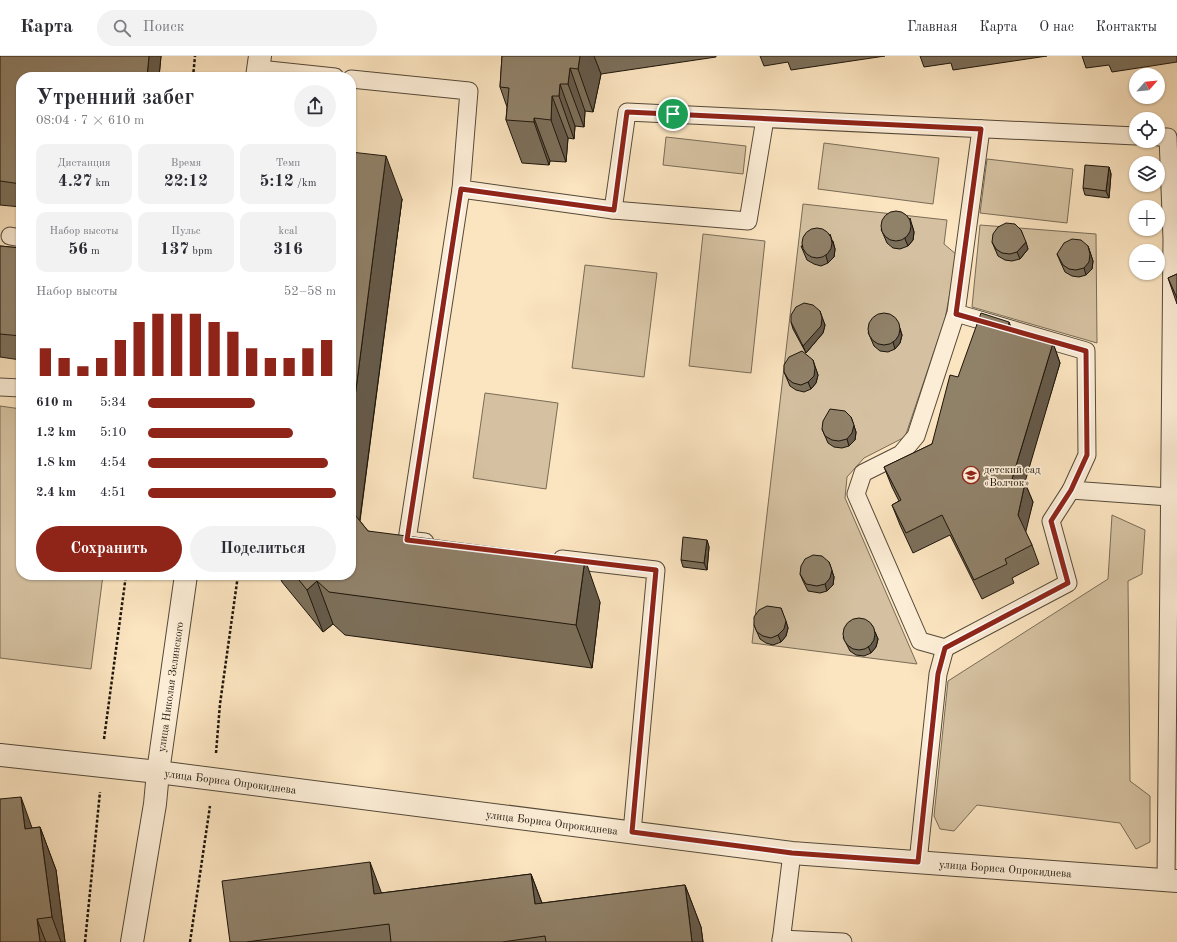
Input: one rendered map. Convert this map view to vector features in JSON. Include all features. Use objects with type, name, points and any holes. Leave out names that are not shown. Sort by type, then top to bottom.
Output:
[{"type":"street","name":"улица Николая Зелинского","points":[[132,942],[155,804],[158,772],[185,580]]},
{"type":"street","name":"улица Бориса Опрокиднева","points":[[0,755],[158,772],[792,853],[1172,881]]},
{"type":"lane","points":[[259,67],[297,72]]},
{"type":"lane","points":[[356,80],[468,91],[461,189],[407,540],[438,543]]},
{"type":"lane","points":[[614,210],[627,112],[1129,136]]},
{"type":"lane","points":[[461,189],[614,210],[748,221],[765,119]]},
{"type":"lane","points":[[956,314],[1086,351],[1087,455],[1071,490],[1051,521],[1068,583],[945,648],[920,641],[856,494],[863,473],[901,454],[916,436],[956,314],[981,129]]},
{"type":"lane","points":[[1165,137],[1168,137],[1172,231],[1170,497],[1172,881]]},
{"type":"lane","points":[[0,387],[16,388]]},
{"type":"lane","points":[[1071,490],[1170,497]]},
{"type":"lane","points":[[547,557],[656,570],[632,832]]},
{"type":"lane","points":[[918,862],[938,674],[945,648]]},
{"type":"lane","points":[[792,853],[781,940],[844,942]]},
{"type":"path","points":[[193,72],[195,56]]},
{"type":"shaded area","points":[[666,137],[746,146],[743,174],[663,165]]},
{"type":"shaded area","points":[[824,143],[939,158],[933,204],[818,189]]},
{"type":"shaded area","points":[[987,159],[1073,169],[1067,223],[980,213]]},
{"type":"shaded area","points":[[803,204],[947,220],[944,244],[957,255],[945,319],[905,437],[864,458],[847,477],[845,498],[917,664],[752,643]]},
{"type":"shaded area","points":[[980,225],[1096,234],[1097,343],[972,307]]},
{"type":"shaded area","points":[[703,234],[765,241],[751,373],[689,366]]},
{"type":"shaded area","points":[[585,265],[657,273],[644,377],[572,368]]},
{"type":"shaded area","points":[[485,393],[558,403],[546,489],[473,478]]},
{"type":"shaded area","points":[[0,406],[16,408],[16,580],[102,580],[91,669],[0,658]]},
{"type":"shaded area","points":[[1112,515],[1145,530],[1142,574],[1128,581],[1130,781],[1150,796],[1150,842],[1136,849],[1120,823],[977,805],[954,831],[940,829],[934,816],[948,681],[1108,579]]},
{"type":"building","points":[[0,56],[149,56],[147,72],[16,72],[16,183],[0,181]]},
{"type":"building","points":[[502,56],[580,56],[578,69],[570,68],[568,84],[560,84],[559,96],[552,96],[551,120],[534,118],[534,122],[506,120],[509,88],[500,87]]},
{"type":"building","points":[[356,153],[386,156],[356,389]]},
{"type":"building","points":[[1085,165],[1109,167],[1106,191],[1083,188]]},
{"type":"building","points":[[896,211],[907,215],[911,226],[907,237],[896,241],[885,237],[881,226],[885,215]]},
{"type":"building","points":[[1006,223],[1015,224],[1021,230],[1026,242],[1017,252],[1010,254],[1002,253],[996,249],[992,242],[993,234],[998,227]]},
{"type":"building","points":[[817,228],[828,232],[832,243],[828,254],[817,258],[806,254],[802,243],[806,232]]},
{"type":"building","points":[[1072,239],[1081,240],[1088,246],[1090,254],[1089,262],[1084,268],[1076,270],[1069,269],[1063,265],[1057,254],[1064,243]]},
{"type":"building","points":[[0,246],[16,248],[16,336],[0,334]]},
{"type":"building","points":[[1177,274],[1177,298],[1168,278]]},
{"type":"building","points":[[804,303],[813,305],[820,311],[822,318],[821,326],[803,346],[791,322],[791,315],[796,307]]},
{"type":"building","points":[[884,313],[895,318],[900,329],[895,340],[884,345],[873,340],[868,329],[873,318]]},
{"type":"building","name":"детский сад «Волчок»","points":[[981,313],[1009,322],[1008,329],[1053,343],[1012,479],[1025,483],[1018,515],[1032,545],[1005,559],[1007,564],[974,580],[942,515],[906,533],[892,505],[901,500],[884,467],[932,444],[950,375],[958,377]]},
{"type":"building","points":[[802,351],[813,360],[815,368],[814,376],[808,382],[801,385],[793,383],[788,379],[784,372],[784,365],[789,357]]},
{"type":"building","points":[[830,409],[845,411],[851,417],[854,425],[852,433],[847,439],[839,441],[832,440],[825,436],[822,429],[823,421]]},
{"type":"building","points":[[356,516],[368,531],[585,559],[576,625],[329,592],[317,581],[307,590],[299,580],[356,580]]},
{"type":"building","points":[[683,537],[707,540],[704,563],[681,560]]},
{"type":"building","points":[[813,555],[822,556],[829,562],[832,570],[830,578],[825,584],[817,586],[806,584],[800,574],[801,566],[805,559]]},
{"type":"building","points":[[767,606],[781,608],[786,621],[784,629],[778,635],[771,638],[763,636],[757,632],[754,625],[754,617],[759,610]]},
{"type":"building","points":[[859,618],[870,623],[875,634],[870,645],[859,650],[848,645],[843,634],[848,623]]},
{"type":"building","points":[[21,797],[25,829],[40,827],[52,917],[37,919],[40,942],[0,942],[0,799]]},
{"type":"building","points":[[370,862],[374,894],[531,874],[535,904],[685,885],[692,942],[546,942],[545,936],[502,942],[391,942],[389,924],[246,942],[230,942],[222,881]]},
{"type":"place","name":"детский сад «Волчок»","points":[[971,475]]},
{"type":"route","points":[[627,112],[673,114],[981,129],[956,314],[1086,351],[1087,455],[1071,490],[1051,521],[1068,583],[945,648],[938,674],[918,862],[792,853],[632,832],[656,570],[407,540],[461,189],[614,210],[627,112]]}]
